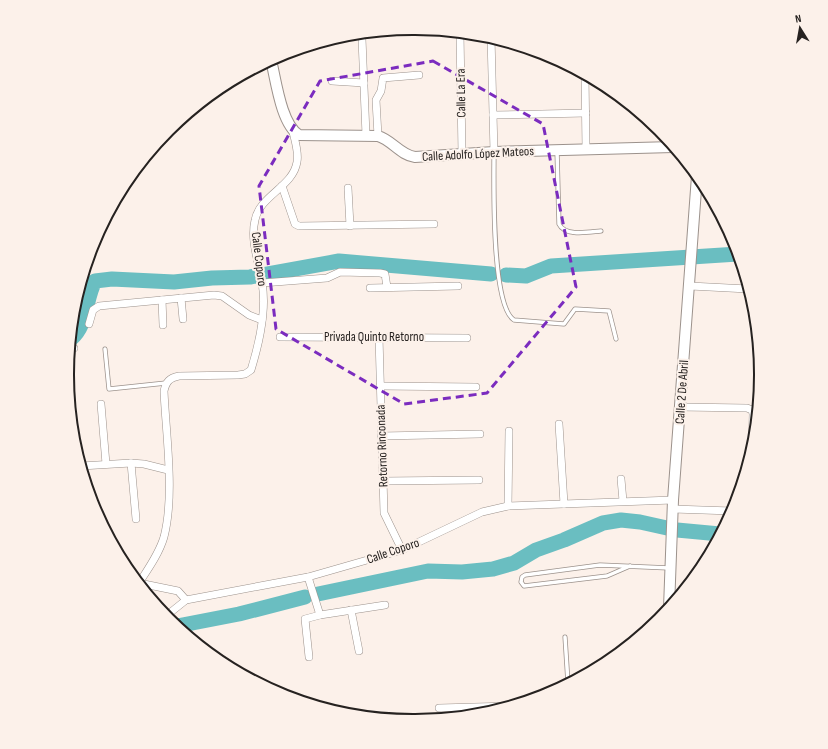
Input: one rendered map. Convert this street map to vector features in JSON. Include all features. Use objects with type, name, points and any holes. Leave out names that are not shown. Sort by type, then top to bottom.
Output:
[{"type":"main road","points":[[272,66],[285,118],[293,132]]},
{"type":"main road","name":"Calle Adolfo López Mateos","points":[[293,132],[306,136],[378,136],[389,141],[408,156],[665,146]]},
{"type":"main road","name":"Calle 2 De Abril","points":[[669,598],[673,504],[696,186]]},
{"type":"street","name":"Calle La Era","points":[[460,38],[462,154]]},
{"type":"street","points":[[362,39],[366,136]]},
{"type":"street","points":[[491,45],[494,152]]},
{"type":"street","points":[[378,136],[376,100],[381,91],[383,78],[419,75]]},
{"type":"street","points":[[585,81],[586,149]]},
{"type":"street","points":[[332,82],[364,83]]},
{"type":"street","points":[[493,115],[586,114]]},
{"type":"street","name":"Calle Coporo","points":[[166,383],[171,378],[179,376],[245,374],[251,370],[262,320],[262,283],[258,268],[254,232],[255,218],[261,205],[293,174],[297,160],[293,132]]},
{"type":"street","points":[[282,186],[295,224],[299,226],[434,224]]},
{"type":"street","points":[[348,188],[350,226]]},
{"type":"street","points":[[262,283],[327,278],[340,272],[385,274],[387,287]]},
{"type":"street","points":[[370,288],[458,286]]},
{"type":"street","points":[[690,286],[742,289]]},
{"type":"street","points":[[90,324],[93,310],[99,306],[218,295],[226,298],[249,315],[262,320]]},
{"type":"street","points":[[181,298],[184,319]]},
{"type":"street","points":[[162,300],[163,325]]},
{"type":"street","name":"Privada Quinto Retorno","points":[[280,337],[467,338]]},
{"type":"street","name":"Retorno Rinconada","points":[[379,337],[381,436],[385,518],[402,550]]},
{"type":"street","points":[[142,577],[156,556],[163,538],[167,519],[168,470],[164,392],[166,383]]},
{"type":"street","points":[[380,386],[476,387]]},
{"type":"street","points":[[101,404],[106,464]]},
{"type":"street","points":[[680,407],[747,408],[752,410]]},
{"type":"street","points":[[559,424],[564,504]]},
{"type":"street","points":[[508,506],[509,431]]},
{"type":"street","points":[[381,436],[480,434]]},
{"type":"street","points":[[87,466],[131,463],[144,464],[168,470]]},
{"type":"street","points":[[131,463],[136,519]]},
{"type":"street","points":[[621,479],[623,501]]},
{"type":"street","points":[[383,481],[479,480]]},
{"type":"street","name":"Calle Coporo","points":[[186,600],[308,577],[402,550],[482,512],[508,506],[623,501],[673,504],[725,510]]},
{"type":"street","points":[[308,577],[320,615]]},
{"type":"street","points":[[148,585],[178,591],[186,600],[171,612]]},
{"type":"street","points":[[309,657],[305,619],[320,615],[385,605]]},
{"type":"street","points":[[351,610],[358,652]]},
{"type":"street","points":[[439,708],[474,708]]},
{"type":"lane","points":[[557,150],[559,224],[561,229],[567,232],[601,231]]},
{"type":"lane","points":[[494,152],[496,260],[506,310],[514,320],[564,324],[575,309],[610,311],[616,339]]},
{"type":"lane","points":[[105,349],[109,389],[166,383]]},
{"type":"lane","points":[[630,566],[607,576],[524,586],[521,582],[522,577],[525,575],[600,565],[630,566],[670,568]]},
{"type":"lane","points":[[565,637],[568,677]]},
{"type":"highlighted area","points":[[433,61],[543,124],[576,287],[487,393],[404,404],[276,329],[259,186],[320,81]]},
{"type":"waterway","points":[[506,275],[526,276],[551,266],[731,254]]},
{"type":"waterway","points":[[77,333],[81,327],[89,296],[95,281],[112,279],[174,282],[212,278],[250,277],[339,261],[491,274]]},
{"type":"waterway","points":[[318,594],[428,571],[462,572],[493,569],[514,563],[536,550],[603,523],[621,520],[640,522],[667,528]]},
{"type":"waterway","points":[[677,530],[714,533]]},
{"type":"waterway","points":[[184,625],[239,614],[305,597]]}]
